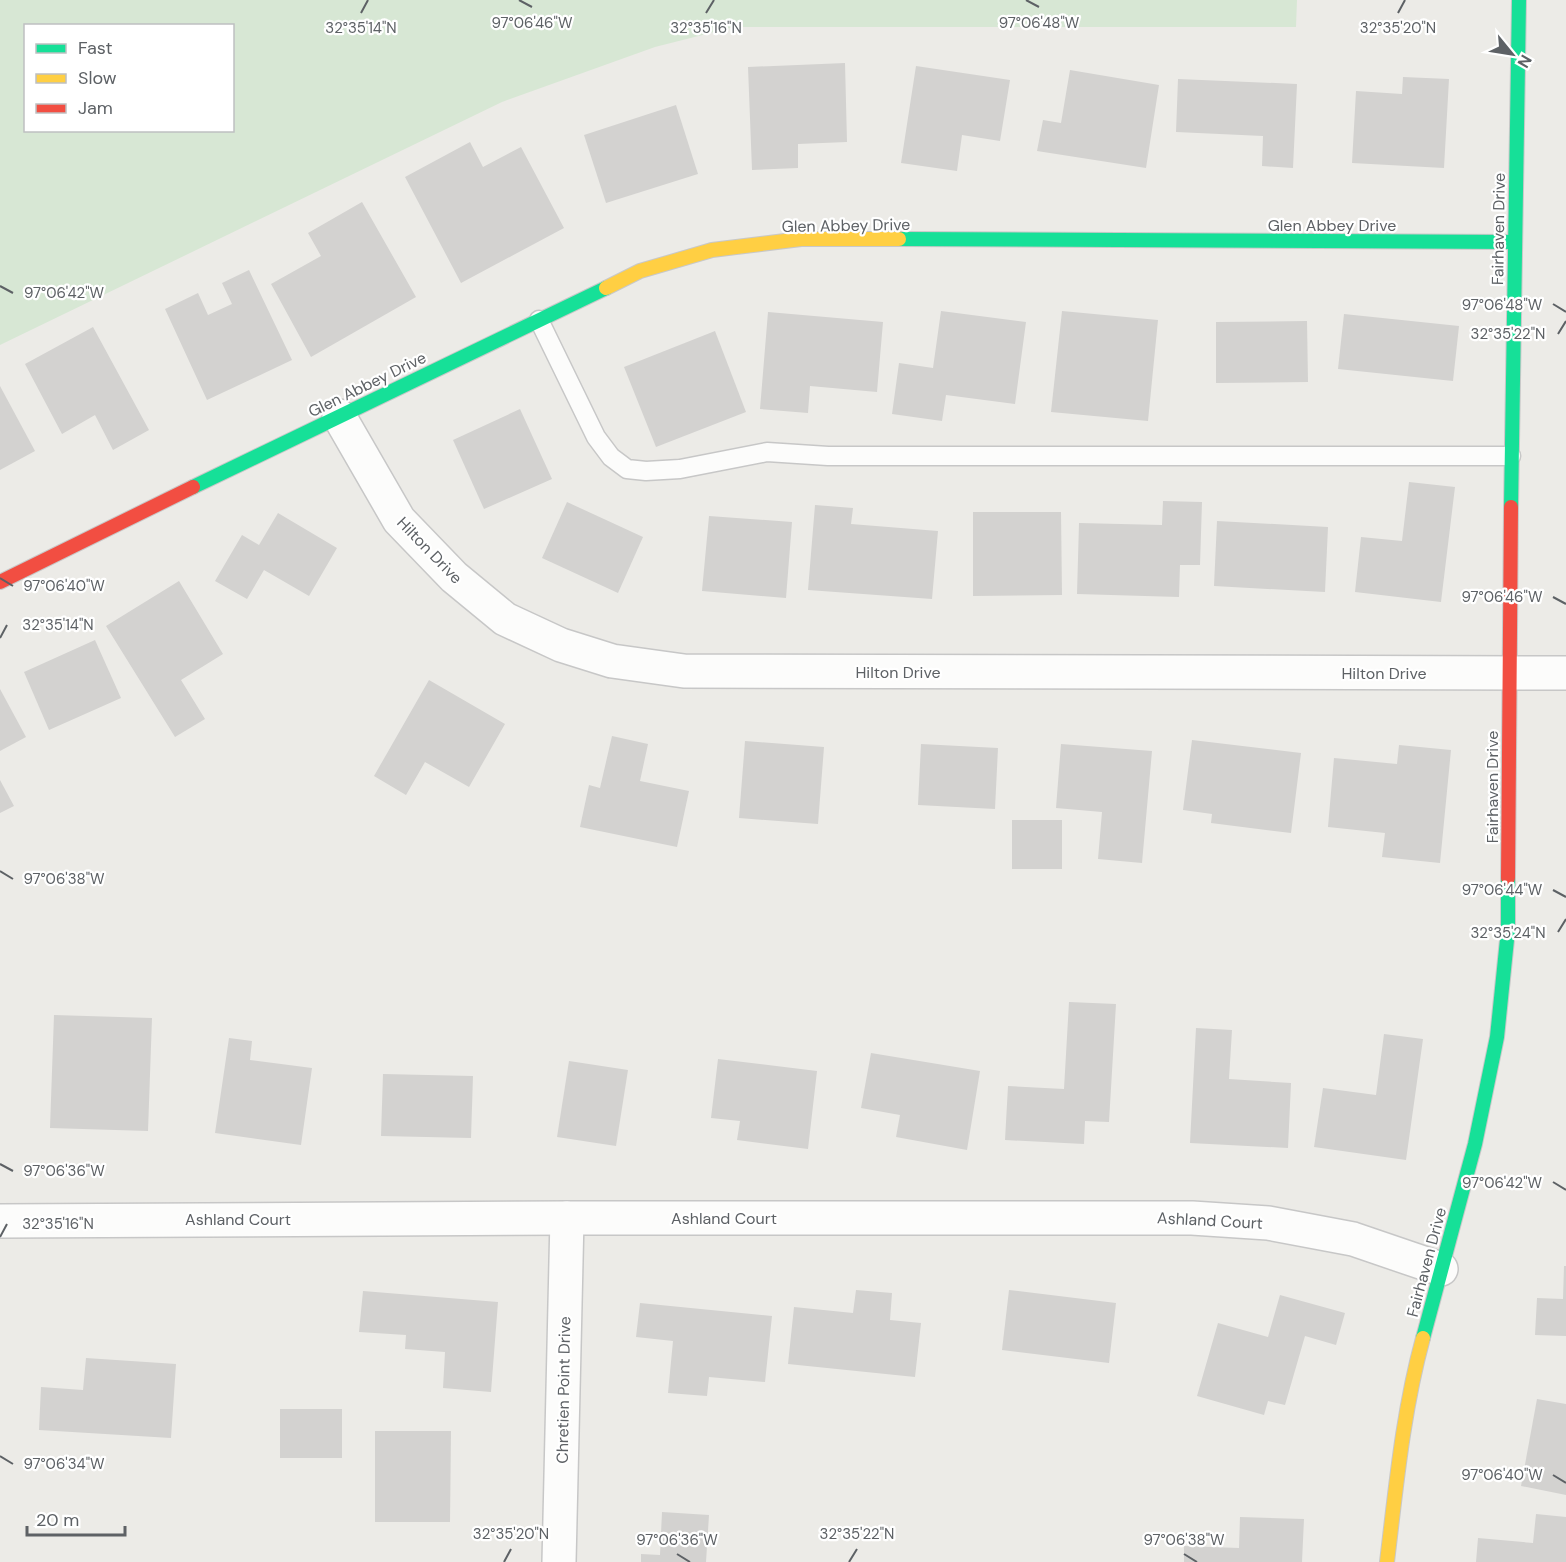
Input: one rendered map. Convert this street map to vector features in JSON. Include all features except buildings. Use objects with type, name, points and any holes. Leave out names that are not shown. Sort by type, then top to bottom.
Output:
[{"type":"street","name":"Fairhaven Drive","points":[[1387,1562],[1399,1457],[1415,1366],[1475,1144],[1497,1037],[1508,930],[1510,456],[1519,0]]},
{"type":"street","name":"Glen Abbey Drive","points":[[0,582],[640,271],[712,250],[801,239],[1515,242]]},
{"type":"street","name":"Hilton Drive","points":[[339,416],[399,520],[454,577],[505,619],[561,645],[612,661],[684,671],[1566,673]]},
{"type":"street","name":"Chretien Point Drive","points":[[559,1562],[567,1218]]},
{"type":"street","name":"Ashland Court","points":[[0,1221],[1192,1218],[1268,1223],[1353,1239],[1441,1269]]},
{"type":"lane","points":[[539,320],[596,437],[611,457],[627,469],[646,471],[680,469],[767,452],[828,456],[1510,456]]},
{"type":"green space","points":[[0,0],[1297,0],[1296,27],[734,27],[655,47],[502,102],[0,345]]},
{"type":"traffic: fast","points":[[1511,507],[1519,0]]},
{"type":"traffic: fast","points":[[899,239],[1515,242]]},
{"type":"traffic: fast","points":[[193,487],[606,288]]},
{"type":"traffic: fast","points":[[1423,1338],[1475,1144],[1497,1037],[1508,930],[1508,878]]},
{"type":"traffic: slow","points":[[606,288],[640,271],[712,250],[801,239],[899,239]]},
{"type":"traffic: slow","points":[[1387,1562],[1405,1421],[1423,1338]]},
{"type":"traffic: jam","points":[[0,582],[193,487]]},
{"type":"traffic: jam","points":[[1508,878],[1511,507]]}]
